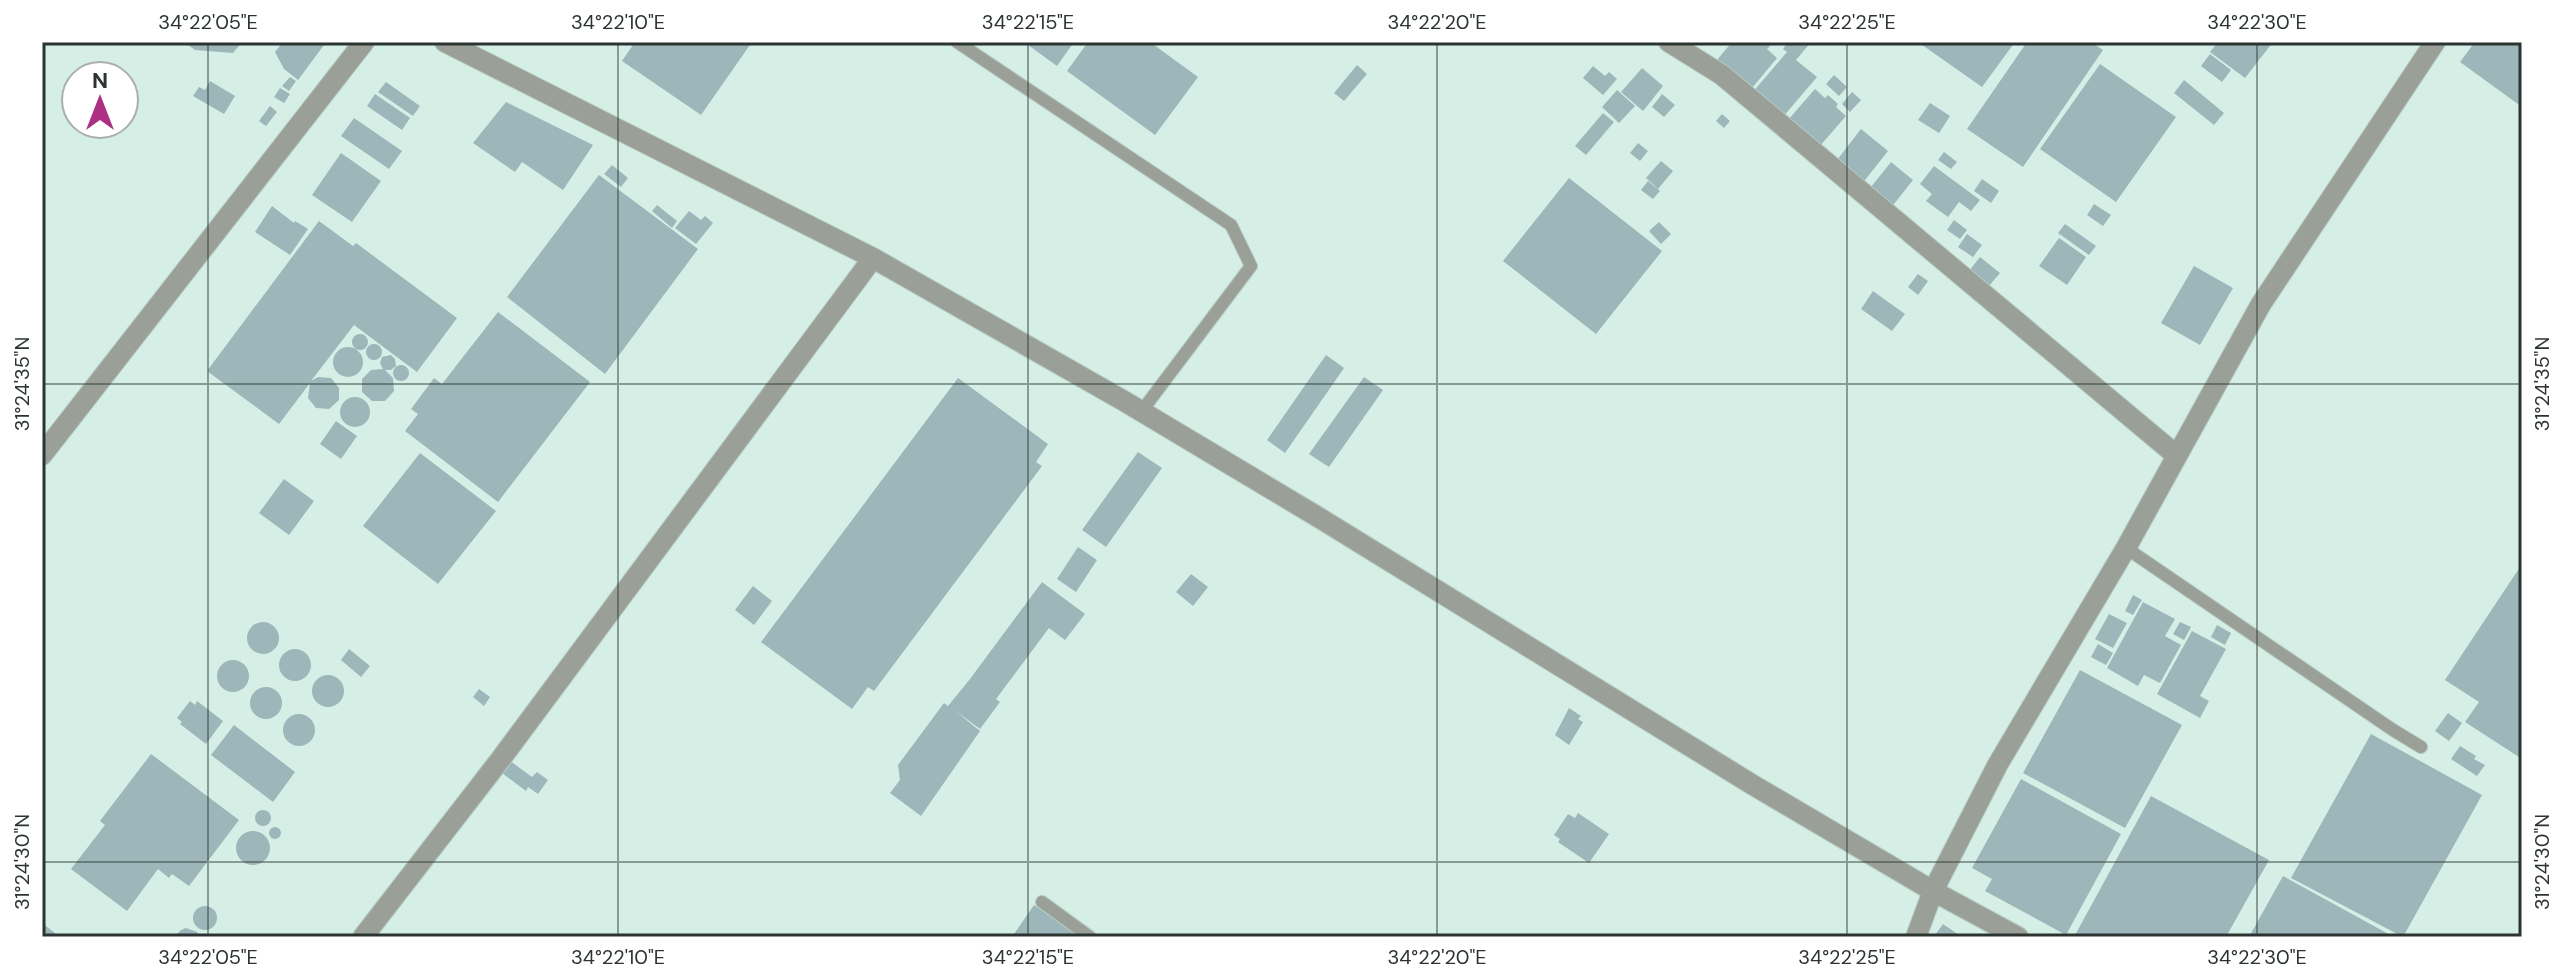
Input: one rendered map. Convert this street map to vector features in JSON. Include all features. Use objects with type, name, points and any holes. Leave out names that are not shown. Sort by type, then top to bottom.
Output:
[{"type":"street","points":[[42,455],[364,42]]},
{"type":"street","points":[[445,42],[873,258],[1141,412],[1739,776],[1933,891],[2018,937]]},
{"type":"street","points":[[1669,42],[1722,75],[2176,455]]},
{"type":"street","points":[[1916,937],[1933,891],[1998,764],[2126,548],[2261,304],[2435,42]]},
{"type":"street","points":[[363,937],[500,760],[873,258]]},
{"type":"lane","points":[[957,42],[1231,225],[1251,266],[1141,412]]},
{"type":"lane","points":[[2126,548],[2421,747]]},
{"type":"lane","points":[[1042,902],[1090,937]]},
{"type":"building","points":[[184,42],[242,42],[233,53],[195,50]]},
{"type":"building","points":[[283,42],[320,42],[324,45],[298,80],[284,69],[275,52]]},
{"type":"building","points":[[635,42],[752,42],[701,115],[622,61]]},
{"type":"building","points":[[1024,42],[1074,42],[1057,66]]},
{"type":"building","points":[[1088,42],[1150,42],[1198,77],[1155,135],[1067,71]]},
{"type":"building","points":[[1732,42],[1765,42],[1770,46],[1767,49],[1777,58],[1752,88],[1717,60]]},
{"type":"building","points":[[1788,42],[1811,42],[1796,60],[1817,77],[1782,118],[1752,93],[1787,52],[1783,49]]},
{"type":"building","points":[[1918,42],[2015,42],[1982,87]]},
{"type":"building","points":[[2027,42],[2091,42],[2103,50],[2023,167],[1967,129]]},
{"type":"building","points":[[2218,42],[2273,42],[2245,78],[2210,52]]},
{"type":"building","points":[[2475,42],[2522,42],[2522,107],[2460,62]]},
{"type":"building","points":[[2210,54],[2231,70],[2222,82],[2201,66]]},
{"type":"building","points":[[2100,64],[2176,117],[2116,202],[2040,149]]},
{"type":"building","points":[[1357,65],[1367,74],[1344,101],[1334,93]]},
{"type":"building","points":[[1593,66],[1605,76],[1609,72],[1617,79],[1603,95],[1583,78]]},
{"type":"building","points":[[1642,68],[1663,86],[1643,111],[1621,92]]},
{"type":"building","points":[[1834,75],[1847,87],[1839,96],[1826,84]]},
{"type":"building","points":[[290,77],[296,81],[289,91],[282,86]]},
{"type":"building","points":[[2184,80],[2224,113],[2214,125],[2174,93]]},
{"type":"building","points":[[210,81],[235,96],[224,114],[193,96],[199,87],[205,90]]},
{"type":"building","points":[[386,82],[420,106],[413,116],[378,92]]},
{"type":"building","points":[[280,88],[290,94],[284,103],[274,97]]},
{"type":"building","points":[[1815,89],[1825,98],[1828,95],[1846,116],[1819,147],[1788,120]]},
{"type":"building","points":[[1617,90],[1635,106],[1619,123],[1602,107]]},
{"type":"building","points":[[1852,92],[1861,100],[1850,112],[1842,104]]},
{"type":"building","points":[[375,94],[410,118],[402,130],[367,106]]},
{"type":"building","points":[[1662,94],[1675,105],[1664,117],[1652,107]]},
{"type":"building","points":[[506,102],[593,145],[563,190],[522,162],[515,172],[473,143]]},
{"type":"building","points":[[1930,103],[1950,116],[1939,133],[1918,120]]},
{"type":"building","points":[[270,106],[277,112],[266,126],[259,121]]},
{"type":"building","points":[[1603,113],[1614,122],[1586,155],[1575,146]]},
{"type":"building","points":[[1722,114],[1730,121],[1724,128],[1716,121]]},
{"type":"building","points":[[354,118],[402,151],[389,169],[341,136]]},
{"type":"building","points":[[1861,129],[1888,151],[1861,185],[1834,164]]},
{"type":"building","points":[[1638,143],[1648,151],[1640,161],[1630,153]]},
{"type":"building","points":[[1944,152],[1957,162],[1951,169],[1938,160]]},
{"type":"building","points":[[341,153],[381,181],[352,222],[312,195]]},
{"type":"building","points":[[1661,161],[1673,171],[1658,189],[1646,178]]},
{"type":"building","points":[[1891,162],[1913,180],[1890,209],[1867,192]]},
{"type":"building","points":[[612,165],[628,178],[621,187],[604,174]]},
{"type":"building","points":[[1934,166],[1980,200],[1971,211],[1959,202],[1948,217],[1926,201],[1932,194],[1920,184]]},
{"type":"building","points":[[599,175],[698,249],[605,374],[507,297]]},
{"type":"building","points":[[1569,178],[1662,251],[1596,334],[1503,261]]},
{"type":"building","points":[[1982,179],[1999,191],[1991,203],[1974,191]]},
{"type":"building","points":[[1648,181],[1660,191],[1653,199],[1641,190]]},
{"type":"building","points":[[2094,204],[2111,215],[2103,226],[2087,215]]},
{"type":"building","points":[[657,205],[677,221],[672,228],[652,211]]},
{"type":"building","points":[[272,206],[294,223],[308,229],[290,255],[255,232]]},
{"type":"building","points":[[689,211],[701,220],[705,216],[713,223],[696,244],[675,228]]},
{"type":"building","points":[[1954,220],[1967,230],[1960,239],[1947,230]]},
{"type":"building","points":[[319,221],[353,246],[356,243],[457,318],[417,372],[354,325],[311,381],[318,377],[331,378],[339,388],[339,400],[329,409],[316,408],[308,398],[310,383],[279,424],[207,371]]},
{"type":"building","points":[[1659,222],[1671,234],[1661,244],[1649,231]]},
{"type":"building","points":[[2065,224],[2096,246],[2089,255],[2058,233]]},
{"type":"building","points":[[1967,234],[1982,245],[1973,257],[1958,247]]},
{"type":"building","points":[[2059,238],[2086,257],[2067,285],[2039,266]]},
{"type":"building","points":[[1980,257],[2000,273],[1988,287],[1969,271]]},
{"type":"building","points":[[2194,266],[2233,288],[2200,345],[2161,323]]},
{"type":"building","points":[[1918,274],[1928,281],[1918,295],[1908,287]]},
{"type":"building","points":[[1873,291],[1905,314],[1892,331],[1861,309]]},
{"type":"building","points":[[498,312],[590,382],[498,502],[405,431],[418,414],[411,409],[434,378],[442,384]]},
{"type":"building","points":[[360,334],[368,342],[360,350],[352,342]]},
{"type":"building","points":[[374,344],[382,352],[374,360],[366,352]]},
{"type":"building","points":[[348,347],[359,351],[363,362],[359,373],[348,377],[337,373],[333,362],[337,351]]},
{"type":"building","points":[[391,355],[396,366],[385,370],[393,378],[394,391],[385,401],[372,401],[362,392],[362,379],[371,370],[383,369],[380,363],[382,357]]},
{"type":"building","points":[[1326,355],[1344,368],[1285,453],[1267,440]]},
{"type":"building","points":[[401,365],[409,373],[401,381],[393,373]]},
{"type":"building","points":[[1364,377],[1383,390],[1329,467],[1309,454]]},
{"type":"building","points":[[958,378],[1048,444],[1036,462],[1042,466],[874,691],[868,687],[852,709],[761,642]]},
{"type":"building","points":[[355,397],[366,401],[370,412],[366,423],[355,427],[344,423],[340,412],[344,401]]},
{"type":"building","points":[[336,421],[357,436],[341,459],[320,444]]},
{"type":"building","points":[[1138,452],[1162,468],[1106,547],[1082,530]]},
{"type":"building","points":[[420,453],[496,511],[438,584],[363,526]]},
{"type":"building","points":[[284,479],[314,501],[289,535],[259,513]]},
{"type":"building","points":[[1078,547],[1097,560],[1076,592],[1057,579]]},
{"type":"building","points":[[2522,564],[2522,759],[2465,722],[2479,702],[2445,680]]},
{"type":"building","points":[[1191,574],[1208,587],[1193,606],[1176,592]]},
{"type":"building","points":[[1042,582],[1085,614],[1065,640],[1049,628],[996,699],[1000,702],[980,729],[953,709],[980,731],[921,816],[890,793],[900,780],[898,765],[944,703],[948,706],[970,679]]},
{"type":"building","points":[[753,586],[772,601],[754,625],[735,610]]},
{"type":"building","points":[[2133,595],[2142,600],[2133,615],[2125,611]]},
{"type":"building","points":[[2143,602],[2175,619],[2165,636],[2181,645],[2160,683],[2144,675],[2138,686],[2107,668]]},
{"type":"building","points":[[2109,614],[2127,623],[2113,648],[2095,639]]},
{"type":"building","points":[[263,622],[274,627],[279,638],[274,649],[263,654],[252,649],[247,638],[252,627]]},
{"type":"building","points":[[2180,622],[2191,627],[2184,640],[2173,634]]},
{"type":"building","points":[[2217,625],[2231,633],[2225,645],[2211,637]]},
{"type":"building","points":[[2192,631],[2226,649],[2200,696],[2209,701],[2200,718],[2157,694]]},
{"type":"building","points":[[2098,644],[2113,653],[2106,665],[2091,657]]},
{"type":"building","points":[[295,649],[306,654],[311,665],[306,676],[295,681],[284,676],[279,665],[284,654]]},
{"type":"building","points":[[349,649],[370,666],[361,677],[341,660]]},
{"type":"building","points":[[233,660],[244,665],[249,676],[244,687],[233,692],[222,687],[217,676],[222,665]]},
{"type":"building","points":[[2080,670],[2182,725],[2125,828],[2023,773]]},
{"type":"building","points":[[328,675],[339,680],[344,691],[339,702],[328,707],[317,702],[312,691],[317,680]]},
{"type":"building","points":[[266,687],[277,692],[282,703],[277,714],[266,719],[255,714],[250,703],[255,692]]},
{"type":"building","points":[[479,689],[490,697],[484,706],[473,697]]},
{"type":"building","points":[[190,701],[195,705],[197,701],[223,721],[206,744],[180,724],[182,722],[177,718]]},
{"type":"building","points":[[1569,708],[1581,716],[1578,719],[1583,722],[1569,745],[1555,735]]},
{"type":"building","points":[[2448,713],[2462,723],[2449,741],[2435,731]]},
{"type":"building","points":[[299,714],[310,719],[315,730],[310,741],[299,746],[288,741],[283,730],[288,719]]},
{"type":"building","points":[[234,725],[295,772],[273,802],[211,755]]},
{"type":"building","points":[[2371,734],[2482,795],[2403,937],[2291,878]]},
{"type":"building","points":[[2460,746],[2485,765],[2477,776],[2451,759]]},
{"type":"building","points":[[151,754],[239,820],[189,886],[172,874],[169,878],[158,869],[127,911],[71,869],[105,825],[100,821]]},
{"type":"building","points":[[506,758],[532,777],[537,772],[548,780],[538,794],[528,787],[526,791],[498,770]]},
{"type":"building","points":[[2021,779],[2121,834],[2066,935],[1985,891],[1992,879],[1972,868]]},
{"type":"building","points":[[2151,796],[2269,860],[2226,937],[2074,937]]},
{"type":"building","points":[[263,810],[271,818],[263,826],[255,818]]},
{"type":"building","points":[[1578,813],[1609,834],[1589,863],[1558,842],[1560,839],[1554,835],[1568,814],[1575,818]]},
{"type":"building","points":[[270,828],[280,828],[280,838],[270,838]]},
{"type":"building","points":[[253,831],[265,836],[270,848],[265,860],[253,865],[241,860],[236,848],[241,836]]},
{"type":"building","points":[[2283,876],[2394,937],[2249,937]]},
{"type":"building","points":[[1034,905],[1080,937],[1012,937]]},
{"type":"building","points":[[205,906],[216,913],[217,918],[210,929],[205,930],[194,923],[193,918],[200,907]]},
{"type":"building","points":[[42,923],[60,937],[42,937]]},
{"type":"building","points":[[1943,924],[1962,937],[1935,935]]},
{"type":"building","points":[[186,928],[197,932],[200,937],[174,937]]}]
